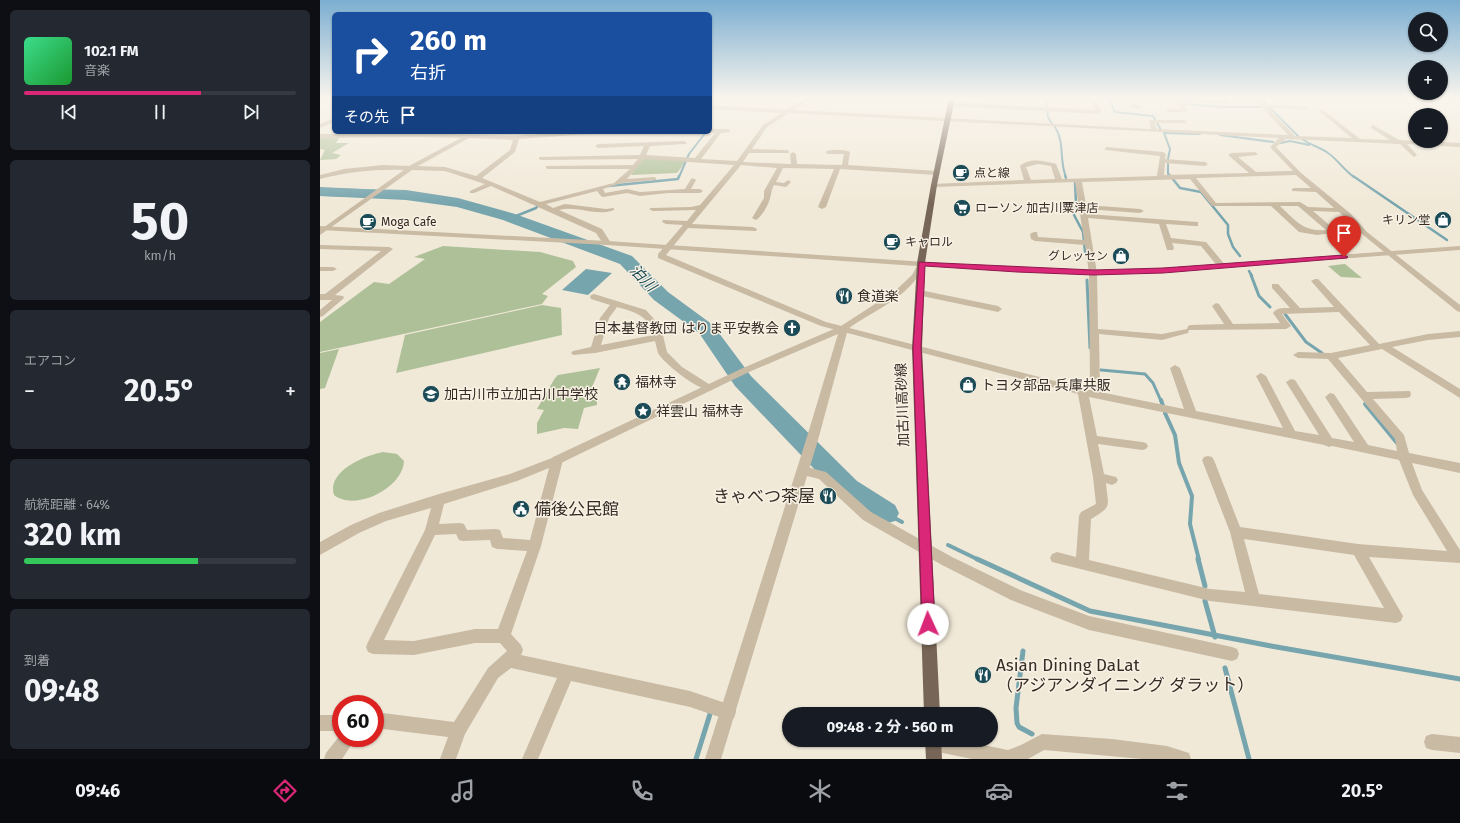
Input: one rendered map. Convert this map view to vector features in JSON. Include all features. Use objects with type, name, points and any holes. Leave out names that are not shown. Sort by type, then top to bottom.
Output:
[{"type":"main road","name":"加古川高砂線","points":[[932,707],[917,348],[921,263],[945,133]]},
{"type":"main road","points":[[933,747],[934,759]]},
{"type":"street","points":[[698,159],[717,133]]},
{"type":"street","points":[[760,133],[739,163],[660,256],[824,324],[1089,393],[1404,458],[1460,468]]},
{"type":"street","points":[[1204,133],[1210,142]]},
{"type":"street","points":[[1212,133],[1460,145]]},
{"type":"street","points":[[1290,133],[1293,137]]},
{"type":"street","points":[[1350,133],[1358,140]]},
{"type":"street","points":[[1384,133],[1399,142],[1414,155]]},
{"type":"street","points":[[389,136],[392,134]]},
{"type":"street","points":[[320,136],[389,136],[415,134],[467,138],[516,138],[564,134]]},
{"type":"street","points":[[322,230],[365,198],[410,168],[467,138],[472,134]]},
{"type":"street","points":[[1284,137],[1273,147],[1298,173],[1341,210],[1388,254],[1460,309]]},
{"type":"street","points":[[477,178],[513,151],[516,138]]},
{"type":"street","points":[[607,139],[607,146]]},
{"type":"street","points":[[598,146],[670,146],[684,144]]},
{"type":"street","points":[[539,204],[599,189],[621,181],[627,177],[643,157],[647,146]]},
{"type":"street","points":[[1107,149],[1125,153],[1163,154],[1160,178]]},
{"type":"street","points":[[747,151],[787,152]]},
{"type":"street","points":[[822,207],[842,167],[847,152],[828,152]]},
{"type":"street","points":[[793,154],[794,167]]},
{"type":"street","points":[[1254,174],[1230,155],[1255,154]]},
{"type":"street","points":[[542,158],[643,157],[698,159],[794,167],[842,167],[937,173]]},
{"type":"street","points":[[542,172],[556,158]]},
{"type":"street","points":[[1162,161],[1192,165],[1205,164]]},
{"type":"street","points":[[1028,182],[1022,166],[1026,163],[1048,163],[1054,165],[1060,181]]},
{"type":"street","points":[[756,218],[767,198],[767,191],[781,166]]},
{"type":"street","points":[[320,177],[344,171],[383,167],[445,170],[477,178],[599,231],[607,243]]},
{"type":"street","points":[[548,167],[580,169],[634,167]]},
{"type":"street","points":[[934,185],[1298,173]]},
{"type":"street","points":[[1191,176],[1214,204],[1300,204],[1332,231]]},
{"type":"street","points":[[621,181],[654,179]]},
{"type":"street","points":[[687,191],[693,180]]},
{"type":"street","points":[[1078,180],[1084,216],[1085,242],[1093,272],[1094,331],[1089,393],[1091,439],[1099,477],[1102,506],[1085,516],[1082,564]]},
{"type":"street","points":[[771,184],[786,185],[788,182]]},
{"type":"street","points":[[472,192],[490,184]]},
{"type":"street","points":[[599,189],[603,195],[627,191],[640,194],[700,191]]},
{"type":"street","points":[[1294,190],[1317,190]]},
{"type":"street","points":[[1274,205],[1302,230],[1317,233],[1359,228]]},
{"type":"street","points":[[552,210],[565,206],[606,211],[612,209]]},
{"type":"street","points":[[653,209],[665,207],[692,209],[703,206]]},
{"type":"street","points":[[1082,207],[1140,211]]},
{"type":"street","points":[[1306,209],[1341,210]]},
{"type":"street","points":[[1084,216],[1195,224]]},
{"type":"street","points":[[666,222],[753,229]]},
{"type":"street","points":[[1162,222],[1169,244],[1193,240],[1202,244],[1222,266]]},
{"type":"street","points":[[322,230],[591,242],[1017,270],[1093,272],[1222,266],[1460,248]]},
{"type":"street","points":[[1034,234],[1035,239],[1085,242]]},
{"type":"street","points":[[320,247],[389,249],[323,297]]},
{"type":"street","points":[[320,549],[355,529],[383,517],[513,478],[557,460],[746,370],[844,328],[909,284],[918,274],[921,263]]},
{"type":"street","points":[[321,270],[333,269]]},
{"type":"street","points":[[1315,281],[1381,347],[1460,394]]},
{"type":"street","points":[[1275,286],[1297,310]]},
{"type":"street","points":[[920,293],[998,309]]},
{"type":"street","points":[[320,314],[340,298],[323,297]]},
{"type":"street","points":[[594,297],[643,312],[656,327],[663,354],[679,369],[708,388]]},
{"type":"street","points":[[595,350],[606,315],[609,309],[616,303]]},
{"type":"street","points":[[1216,306],[1231,328]]},
{"type":"street","points":[[1094,331],[1142,339],[1162,337],[1188,330],[1286,326],[1277,313],[1297,310],[1342,309]]},
{"type":"street","points":[[713,759],[803,470],[844,328]]},
{"type":"street","points":[[1298,355],[1331,356],[1428,337],[1460,334]]},
{"type":"street","points":[[576,353],[659,337]]},
{"type":"street","points":[[1236,532],[1358,550],[1458,558],[1417,492],[1404,458],[1400,438],[1331,356]]},
{"type":"street","points":[[1175,368],[1192,415]]},
{"type":"street","points":[[1277,385],[1263,380],[1292,435]]},
{"type":"street","points":[[1291,382],[1329,442]]},
{"type":"street","points":[[1365,396],[1406,394]]},
{"type":"street","points":[[1330,397],[1365,450]]},
{"type":"street","points":[[1091,439],[1142,446]]},
{"type":"street","points":[[503,636],[535,546],[557,460]]},
{"type":"street","points":[[1208,460],[1236,532],[1254,600]]},
{"type":"street","points":[[803,470],[822,474],[851,503],[867,516],[1016,595],[1089,623],[1232,654]]},
{"type":"street","points":[[1099,477],[1112,480]]},
{"type":"street","points":[[439,499],[431,530],[373,647],[414,648],[475,636],[503,636],[516,650],[509,660],[493,673],[458,730],[448,759]]},
{"type":"street","points":[[431,530],[460,528],[463,536],[496,534],[497,543],[535,546]]},
{"type":"street","points":[[1057,558],[1210,595],[1396,616],[1358,550]]},
{"type":"street","points":[[509,660],[690,699],[728,712]]},
{"type":"street","points":[[530,759],[567,673]]},
{"type":"street","points":[[384,721],[458,730]]},
{"type":"street","points":[[320,723],[332,723]]},
{"type":"street","points":[[959,747],[1008,758],[1025,752],[1042,742],[1120,748],[1167,754],[1183,759]]},
{"type":"street","points":[[1432,742],[1460,745]]},
{"type":"street","points":[[332,759],[341,747]]},
{"type":"green space","points":[[340,137],[336,143],[349,143],[332,153],[341,155],[336,159],[320,160],[325,150],[320,149],[320,138]]},
{"type":"green space","points":[[646,158],[687,160],[677,173],[631,175],[640,160]]},
{"type":"green space","points":[[443,246],[540,252],[573,261],[576,267],[542,294],[548,296],[542,304],[320,352],[320,322],[374,282],[389,284],[425,259],[414,257]]},
{"type":"green space","points":[[1345,264],[1362,278],[1341,277],[1328,266]]},
{"type":"green space","points":[[542,305],[561,308],[562,335],[396,373],[405,335]]},
{"type":"green space","points":[[339,349],[325,388],[320,389],[320,353]]},
{"type":"green space","points":[[600,368],[588,397],[597,395],[597,405],[584,408],[578,429],[564,428],[537,434],[537,423],[544,410],[537,409],[555,378],[558,375]]},
{"type":"green space","points":[[383,452],[397,454],[404,461],[402,471],[396,480],[387,488],[365,499],[354,501],[343,500],[334,495],[333,486],[336,479],[342,472],[358,461]]},
{"type":"water","points":[[320,187],[362,189],[371,191],[363,197],[320,196]]},
{"type":"water","points":[[586,269],[612,273],[588,295],[562,290]]},
{"type":"waterway","points":[[1058,133],[1066,177]]},
{"type":"waterway","points":[[1164,133],[1170,149],[1168,159]]},
{"type":"waterway","points":[[1179,133],[1200,134]]},
{"type":"waterway","points":[[679,177],[689,154],[704,134]]},
{"type":"waterway","points":[[1220,135],[1273,142]]},
{"type":"waterway","points":[[1302,139],[1328,153],[1354,177]]},
{"type":"waterway","points":[[1281,143],[1290,141],[1309,145]]},
{"type":"waterway","points":[[1168,164],[1168,174],[1170,175]]},
{"type":"waterway","points":[[608,186],[678,179],[679,176]]},
{"type":"waterway","points":[[1353,176],[1447,240]]},
{"type":"waterway","points":[[1172,178],[1180,188],[1201,192],[1228,225],[1228,234],[1233,247],[1240,256]]},
{"type":"waterway","points":[[1075,183],[1076,203],[1074,215],[1083,232],[1085,252]]},
{"type":"waterway","name":"泊川","points":[[320,192],[406,195],[458,203],[509,217],[626,260],[661,296],[706,329],[743,381],[848,488],[885,513]]},
{"type":"waterway","points":[[511,218],[536,208],[540,203]]},
{"type":"waterway","points":[[1249,271],[1252,276]]},
{"type":"waterway","points":[[1251,275],[1259,296],[1270,307]]},
{"type":"waterway","points":[[1087,280],[1090,348]]},
{"type":"waterway","points":[[1285,314],[1306,342],[1322,353]]},
{"type":"waterway","points":[[1101,370],[1145,374],[1153,383],[1161,401]]},
{"type":"waterway","points":[[1161,400],[1163,406]]},
{"type":"waterway","points":[[1365,404],[1397,443]]},
{"type":"waterway","points":[[1165,413],[1175,435],[1179,463],[1192,496],[1190,524],[1199,560]]},
{"type":"waterway","points":[[885,513],[902,522]]},
{"type":"waterway","points":[[948,545],[979,560]]},
{"type":"waterway","points":[[977,559],[1090,611],[1214,635]]},
{"type":"waterway","points":[[1198,559],[1205,586]]},
{"type":"waterway","points":[[1205,601],[1214,635]]},
{"type":"waterway","points":[[1214,635],[1460,679]]},
{"type":"waterway","points":[[1023,651],[1016,708],[1017,723],[1019,727],[1032,734]]},
{"type":"waterway","points":[[1225,668],[1249,759]]},
{"type":"waterway","points":[[696,759],[710,714]]},
{"type":"place","name":"点と線","points":[[961,173]]},
{"type":"place","name":"ローソン 加古川粟津店","points":[[962,208]]},
{"type":"place","name":"キリン堂","points":[[1443,220]]},
{"type":"place","name":"Moga Cafe","points":[[368,222]]},
{"type":"place","name":"キャロル","points":[[892,242]]},
{"type":"place","name":"グレッセン","points":[[1121,256]]},
{"type":"place","name":"食道楽","points":[[844,296]]},
{"type":"place","name":"日本基督教団 はりま平安教会","points":[[792,328]]},
{"type":"place","name":"福林寺","points":[[622,382]]},
{"type":"place","name":"トヨタ部品 兵庫共販","points":[[968,385]]},
{"type":"place","name":"加古川市立加古川中学校","points":[[431,394]]},
{"type":"place","name":"祥雲山 福林寺","points":[[643,411]]},
{"type":"place","name":"きゃべつ茶屋","points":[[828,496]]},
{"type":"place","name":"備後公民館","points":[[521,509]]},
{"type":"place","name":"Asian Dining DaLat （アジアンダイニング ダラット）","points":[[983,675]]},
{"type":"route","points":[[928,624],[917,348],[921,263],[1017,270],[1093,272],[1163,270],[1344,257]]}]
